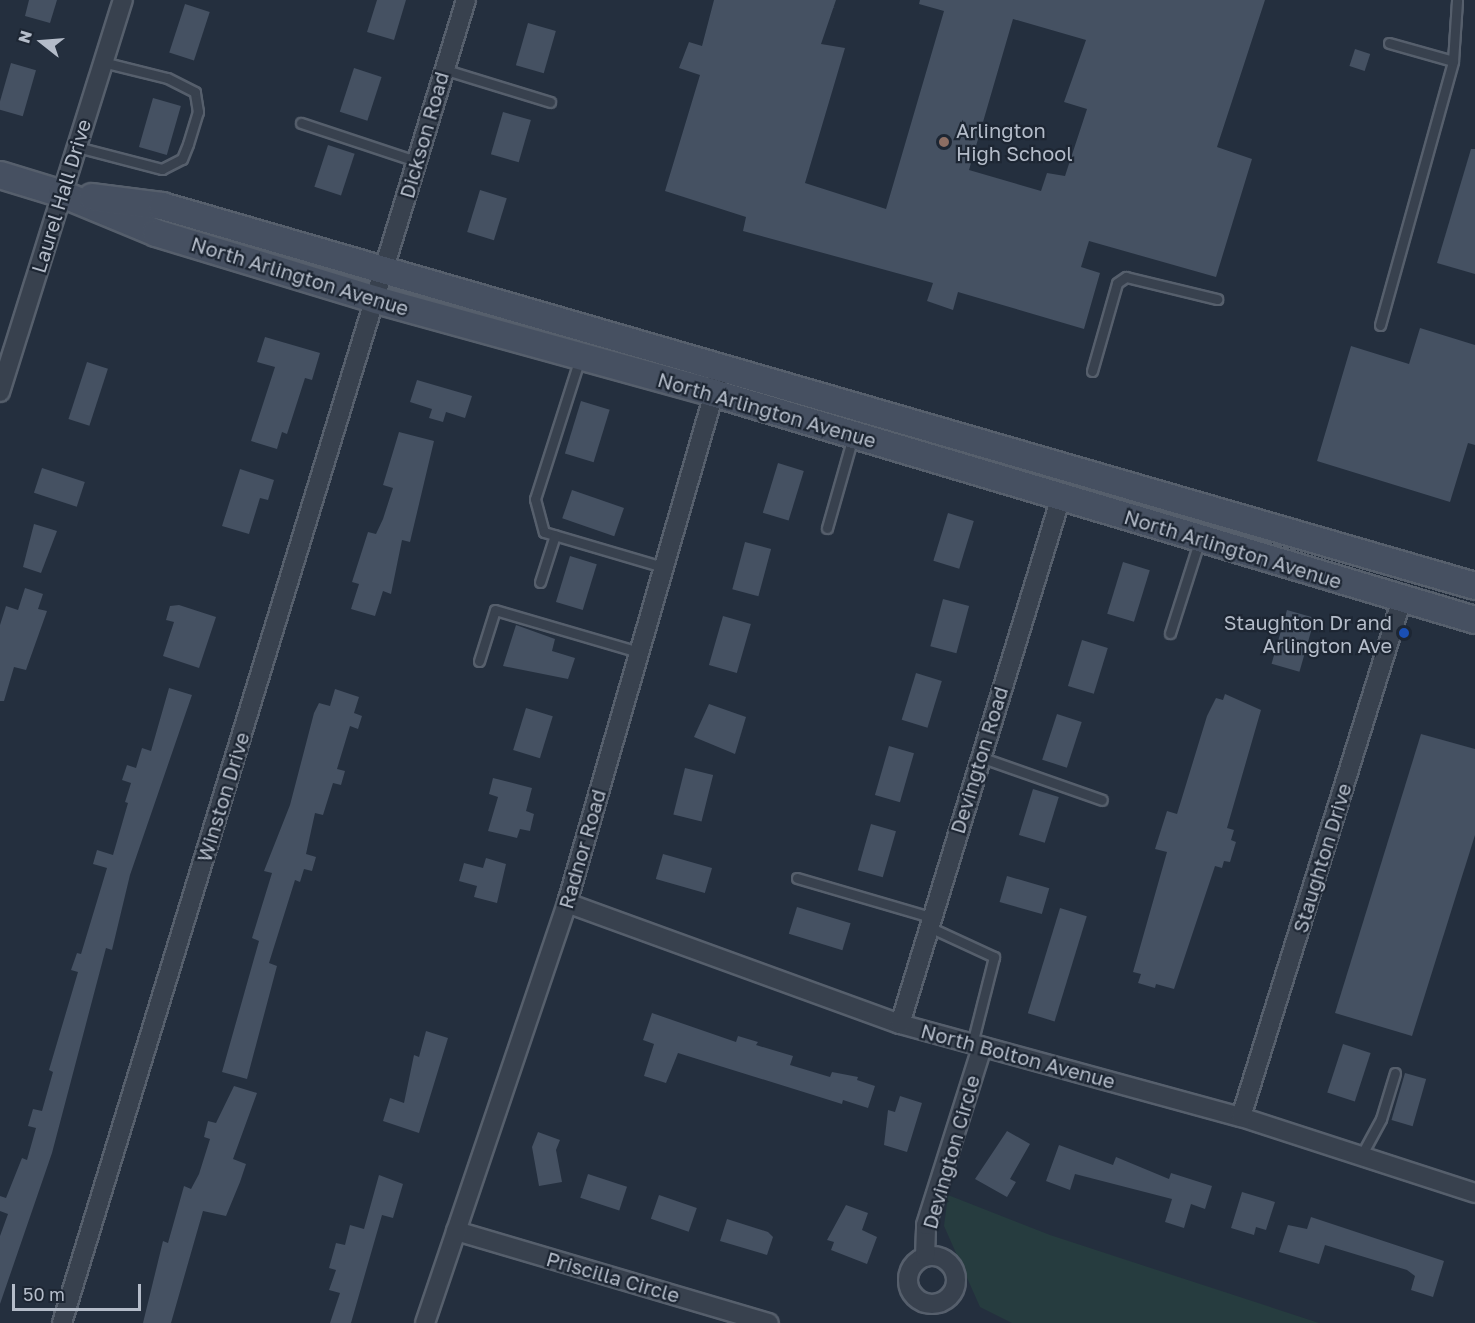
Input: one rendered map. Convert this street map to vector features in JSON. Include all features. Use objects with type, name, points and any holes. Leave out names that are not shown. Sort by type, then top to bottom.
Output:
[{"type":"main road","name":"North Arlington Avenue","points":[[0,175],[62,194],[156,233],[376,300],[713,393],[1475,620]]},
{"type":"main road","name":"North Arlington Avenue","points":[[62,194],[162,206],[1475,586]]},
{"type":"street","name":"Laurel Hall Drive","points":[[0,392],[123,0]]},
{"type":"street","name":"Dickson Road","points":[[385,272],[443,69],[466,0]]},
{"type":"street","name":"Winston Drive","points":[[62,1323],[385,272]]},
{"type":"street","name":"Radnor Road","points":[[425,1323],[567,903],[713,393],[722,369]]},
{"type":"street","name":"Devington Road","points":[[900,1024],[928,921],[1061,497]]},
{"type":"street","name":"Staughton Drive","points":[[1241,1117],[1402,599]]},
{"type":"street","name":"North Bolton Avenue","points":[[567,903],[900,1024],[1241,1117],[1475,1193]]},
{"type":"street","name":"Devington Circle","points":[[925,1257],[926,1225],[977,1045]]},
{"type":"street","name":"Priscilla Circle","points":[[456,1231],[769,1323]]},
{"type":"lane","points":[[1380,325],[1453,61],[1457,0]]},
{"type":"lane","points":[[1389,43],[1453,61]]},
{"type":"lane","points":[[77,147],[162,170],[182,159],[194,123],[197,100],[187,85],[103,62]]},
{"type":"lane","points":[[443,69],[550,102]]},
{"type":"lane","points":[[301,123],[416,161]]},
{"type":"lane","points":[[1092,371],[1118,283],[1125,277],[1217,299]]},
{"type":"lane","points":[[581,356],[535,499],[544,532],[663,567]]},
{"type":"lane","points":[[827,528],[854,435]]},
{"type":"lane","points":[[540,582],[555,535]]},
{"type":"lane","points":[[1170,633],[1200,538]]},
{"type":"lane","points":[[479,661],[495,610],[639,652]]},
{"type":"lane","points":[[980,757],[1102,800]]},
{"type":"lane","points":[[797,878],[928,921],[994,957],[977,1045]]},
{"type":"lane","points":[[1361,1156],[1381,1119],[1395,1073]]},
{"type":"green space","points":[[948,1195],[1050,1235],[1319,1323],[1012,1323],[980,1307],[944,1226]]},
{"type":"building","points":[[29,0],[57,0],[50,23],[25,16]]},
{"type":"building","points":[[377,0],[406,0],[394,40],[367,32]]},
{"type":"building","points":[[714,0],[836,0],[821,44],[845,48],[805,183],[886,209],[944,11],[919,4],[920,0],[1265,0],[1217,147],[1252,159],[1216,277],[1089,241],[1081,267],[1100,273],[1084,329],[958,292],[953,310],[927,301],[933,283],[743,231],[746,217],[665,191],[700,75],[679,68],[689,42],[702,46]],"holes":[[[1013,19],[1086,40],[1064,102],[1087,109],[1065,176],[1047,173],[1041,191],[969,170]]]},
{"type":"building","points":[[185,4],[210,12],[194,61],[169,53]]},
{"type":"building","points":[[528,23],[556,31],[544,73],[516,65]]},
{"type":"building","points":[[1355,49],[1370,54],[1365,71],[1349,66]]},
{"type":"building","points":[[11,63],[36,70],[23,116],[0,110],[0,101]]},
{"type":"building","points":[[354,68],[382,77],[367,121],[340,112]]},
{"type":"building","points":[[153,98],[181,106],[167,155],[139,147]]},
{"type":"building","points":[[503,112],[531,120],[519,162],[491,154]]},
{"type":"building","points":[[328,145],[355,154],[341,195],[314,187]]},
{"type":"building","points":[[1471,149],[1475,149],[1475,274],[1437,263]]},
{"type":"building","points":[[480,190],[507,198],[494,240],[467,232]]},
{"type":"building","points":[[1420,328],[1475,345],[1475,445],[1468,443],[1450,502],[1317,461],[1351,346],[1409,364]]},
{"type":"building","points":[[265,337],[320,353],[312,380],[305,378],[287,434],[282,432],[277,449],[251,441],[275,367],[257,362]]},
{"type":"building","points":[[87,362],[108,369],[89,426],[68,419]]},
{"type":"building","points":[[417,380],[472,396],[465,418],[446,412],[443,422],[429,418],[432,409],[410,402]]},
{"type":"building","points":[[581,401],[610,410],[594,462],[565,454]]},
{"type":"building","points":[[399,432],[434,441],[410,542],[402,540],[391,594],[383,591],[375,616],[351,609],[359,584],[352,582],[368,532],[376,534],[393,488],[383,485]]},
{"type":"building","points":[[778,463],[804,471],[789,521],[763,513]]},
{"type":"building","points":[[42,468],[85,482],[77,507],[34,493]]},
{"type":"building","points":[[240,469],[274,480],[268,500],[260,498],[249,534],[222,526]]},
{"type":"building","points":[[572,490],[624,508],[614,536],[562,518]]},
{"type":"building","points":[[948,513],[974,521],[959,569],[933,561]]},
{"type":"building","points":[[34,524],[57,531],[41,573],[23,567]]},
{"type":"building","points":[[745,542],[771,549],[758,596],[732,589]]},
{"type":"building","points":[[570,556],[597,564],[583,610],[556,602]]},
{"type":"building","points":[[1123,562],[1150,570],[1134,622],[1107,614]]},
{"type":"building","points":[[25,588],[43,594],[38,609],[47,611],[26,670],[14,667],[4,701],[0,701],[0,625],[6,606],[18,610]]},
{"type":"building","points":[[943,599],[969,606],[956,653],[930,646]]},
{"type":"building","points":[[179,605],[216,617],[199,668],[163,656],[174,622],[166,620],[170,606]]},
{"type":"building","points":[[1287,610],[1315,618],[1299,672],[1272,664]]},
{"type":"building","points":[[723,616],[751,624],[737,673],[709,665]]},
{"type":"building","points":[[516,625],[555,639],[552,651],[575,658],[568,679],[503,666]]},
{"type":"building","points":[[1082,640],[1108,648],[1094,694],[1068,686]]},
{"type":"building","points":[[916,673],[942,681],[927,728],[902,720]]},
{"type":"building","points":[[169,688],[192,695],[130,875],[112,950],[106,948],[52,1153],[0,1304],[0,1236],[8,1214],[0,1211],[0,1196],[6,1198],[22,1158],[27,1160],[36,1128],[28,1126],[33,1109],[42,1111],[53,1072],[49,1070],[78,972],[71,970],[77,953],[81,954],[107,868],[93,864],[97,850],[113,855],[128,803],[125,802],[131,783],[122,780],[127,765],[136,768],[142,748],[151,751]]},
{"type":"building","points":[[335,689],[359,697],[354,713],[362,716],[358,729],[350,726],[337,769],[345,771],[341,785],[333,783],[323,815],[315,813],[306,854],[316,857],[312,871],[304,869],[300,882],[295,880],[269,963],[277,966],[247,1079],[222,1072],[259,941],[252,938],[272,873],[264,871],[290,805],[314,713],[319,703],[330,706]]},
{"type":"building","points":[[1225,694],[1261,710],[1227,828],[1234,830],[1231,840],[1236,842],[1230,862],[1224,861],[1222,868],[1215,866],[1174,989],[1156,984],[1155,988],[1138,983],[1141,974],[1133,972],[1167,852],[1155,849],[1167,811],[1177,814],[1207,716],[1216,698],[1223,700]]},
{"type":"building","points":[[709,704],[746,717],[735,754],[694,737]]},
{"type":"building","points":[[526,708],[553,716],[540,758],[513,750]]},
{"type":"building","points":[[1057,714],[1082,722],[1067,768],[1042,760]]},
{"type":"building","points":[[1421,734],[1475,749],[1475,835],[1412,1036],[1335,1013]]},
{"type":"building","points":[[889,746],[914,753],[900,802],[875,795]]},
{"type":"building","points":[[685,768],[713,775],[702,822],[673,815]]},
{"type":"building","points":[[493,778],[532,788],[526,811],[534,814],[530,831],[520,829],[517,838],[488,831],[498,797],[489,794]]},
{"type":"building","points":[[1033,789],[1059,797],[1045,843],[1019,835]]},
{"type":"building","points":[[871,824],[896,831],[883,877],[858,870]]},
{"type":"building","points":[[663,854],[712,868],[705,893],[656,879]]},
{"type":"building","points":[[486,858],[506,864],[497,903],[474,897],[477,886],[459,881],[464,863],[483,868]]},
{"type":"building","points":[[1007,876],[1049,888],[1042,914],[1000,902]]},
{"type":"building","points":[[797,907],[851,923],[842,950],[789,934]]},
{"type":"building","points":[[1060,908],[1087,916],[1055,1021],[1028,1013]]},
{"type":"building","points":[[652,1013],[736,1042],[738,1036],[758,1042],[756,1045],[793,1056],[790,1065],[830,1077],[832,1072],[858,1077],[857,1080],[875,1086],[868,1108],[843,1100],[842,1104],[678,1053],[666,1083],[644,1076],[654,1044],[643,1040]]},
{"type":"building","points":[[426,1031],[448,1038],[419,1133],[383,1121],[390,1098],[404,1103],[414,1055],[419,1057]]},
{"type":"building","points":[[1343,1044],[1371,1053],[1355,1101],[1327,1093]]},
{"type":"building","points":[[1405,1073],[1426,1079],[1413,1126],[1391,1120]]},
{"type":"building","points":[[234,1086],[257,1093],[233,1159],[246,1164],[240,1182],[226,1216],[203,1211],[171,1323],[143,1323],[163,1241],[168,1243],[184,1186],[191,1189],[199,1174],[210,1139],[204,1137],[208,1121],[216,1123]]},
{"type":"building","points":[[900,1096],[922,1103],[907,1152],[884,1145],[888,1110],[895,1112]]},
{"type":"building","points":[[1007,1131],[1030,1144],[1010,1179],[1016,1182],[1007,1197],[975,1179]]},
{"type":"building","points":[[538,1132],[560,1140],[556,1150],[562,1182],[539,1186],[532,1147]]},
{"type":"building","points":[[1059,1145],[1113,1165],[1116,1157],[1169,1179],[1171,1173],[1212,1186],[1205,1209],[1191,1204],[1184,1228],[1165,1222],[1172,1199],[1075,1174],[1070,1190],[1046,1181]]},
{"type":"building","points":[[588,1174],[627,1187],[619,1210],[580,1198]]},
{"type":"building","points":[[379,1175],[403,1184],[393,1218],[382,1215],[351,1323],[330,1323],[340,1293],[329,1290],[336,1270],[329,1268],[336,1243],[345,1245],[350,1225],[364,1229]]},
{"type":"building","points":[[1242,1192],[1275,1202],[1266,1230],[1256,1227],[1254,1235],[1231,1228]]},
{"type":"building","points":[[659,1195],[697,1208],[689,1232],[651,1219]]},
{"type":"building","points":[[846,1205],[868,1213],[862,1230],[877,1237],[867,1264],[831,1250],[834,1242],[827,1240]]},
{"type":"building","points":[[1311,1217],[1444,1261],[1433,1297],[1411,1290],[1415,1276],[1407,1270],[1325,1245],[1319,1264],[1279,1252],[1288,1225],[1307,1229]]},
{"type":"building","points":[[727,1219],[768,1232],[773,1237],[767,1255],[720,1241]]},
{"type":"place","name":"Arlington High School","points":[[944,142]]},
{"type":"place","name":"Staughton Dr and Arlington Ave","points":[[1404,633]]}]
